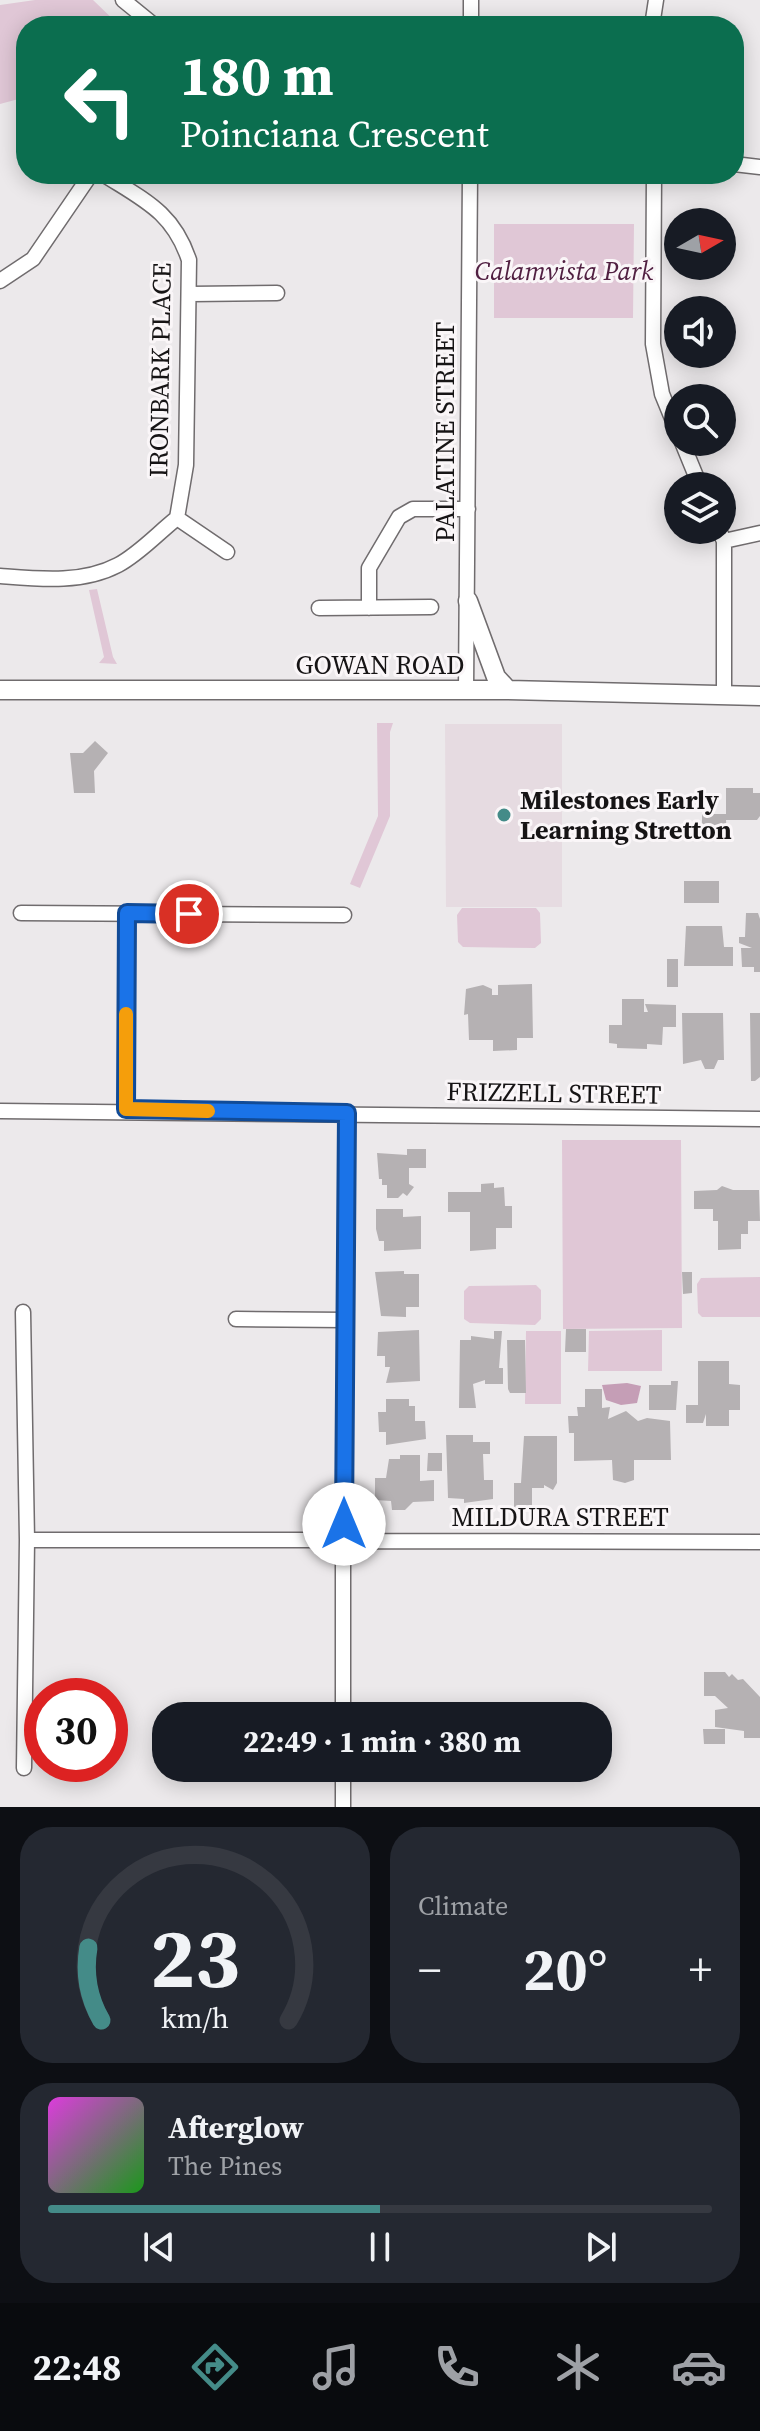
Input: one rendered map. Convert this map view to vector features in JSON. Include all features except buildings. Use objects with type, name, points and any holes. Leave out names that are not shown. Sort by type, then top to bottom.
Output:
[{"type":"main road","points":[[468,601],[496,677],[508,690]]},
{"type":"main road","name":"GOWAN ROAD","points":[[0,690],[508,690],[760,696]]},
{"type":"street","points":[[123,0],[143,16]]},
{"type":"street","points":[[0,281],[33,259],[84,184]]},
{"type":"street","name":"IRONBARK PLACE","points":[[118,184],[165,214],[181,235],[189,260],[191,294],[186,465],[177,518]]},
{"type":"street","name":"PALATINE STREET","points":[[466,691],[470,184]]},
{"type":"street","points":[[654,184],[653,344],[664,399]]},
{"type":"street","points":[[191,294],[277,293]]},
{"type":"street","points":[[369,608],[369,568],[399,517],[413,509],[468,509]]},
{"type":"street","points":[[0,576],[45,580],[89,575],[118,565],[177,518],[227,552]]},
{"type":"street","points":[[736,535],[760,533]]},
{"type":"street","points":[[722,544],[724,696]]},
{"type":"street","points":[[319,608],[431,607]]},
{"type":"street","points":[[21,913],[344,915]]},
{"type":"street","points":[[126,1109],[127,913]]},
{"type":"street","name":"FRIZZELL STREET","points":[[0,1111],[126,1109],[760,1119]]},
{"type":"street","points":[[344,1524],[347,1113]]},
{"type":"street","points":[[23,1312],[27,1540],[25,1678]]},
{"type":"street","points":[[236,1319],[346,1320]]},
{"type":"street","points":[[344,1524],[358,1531],[361,1541],[357,1550],[343,1556],[334,1553],[329,1540],[335,1527],[344,1524]]},
{"type":"street","points":[[27,1540],[329,1540]]},
{"type":"street","name":"MILDURA STREET","points":[[361,1541],[760,1542]]},
{"type":"street","points":[[343,1556],[343,1702]]},
{"type":"street","points":[[343,1782],[343,1807]]},
{"type":"shaded area","name":"Milestones Early Learning Stretton","points":[[445,724],[562,724],[562,907],[446,907]]},
{"type":"shaded area","points":[[627,1383],[641,1386],[637,1403],[621,1405],[606,1400],[602,1385]]},
{"type":"green space","points":[[35,0],[93,0],[110,16],[16,16],[16,100],[0,104],[0,5]]},
{"type":"green space","name":"Calamvista Park","points":[[494,224],[634,224],[633,318],[494,318]]},
{"type":"green space","points":[[97,589],[117,664],[99,663],[104,657],[89,590]]},
{"type":"green space","points":[[377,723],[393,723],[390,732],[390,816],[360,888],[350,884],[378,816]]},
{"type":"green space","points":[[462,908],[536,908],[540,913],[541,943],[535,948],[463,947],[458,942],[457,915]]},
{"type":"green space","points":[[562,1140],[681,1140],[682,1328],[563,1329]]},
{"type":"green space","points":[[760,1277],[760,1317],[702,1317],[698,1313],[697,1284],[701,1278]]},
{"type":"green space","points":[[536,1285],[541,1290],[541,1319],[535,1325],[470,1323],[464,1319],[464,1291],[469,1286]]},
{"type":"green space","points":[[662,1330],[662,1371],[588,1371],[589,1331]]},
{"type":"green space","points":[[526,1331],[561,1331],[561,1404],[525,1404]]},
{"type":"slow traffic","points":[[126,1014],[126,1109],[208,1111]]},
{"type":"place","name":"Milestones Early Learning Stretton","points":[[504,815]]},
{"type":"route","points":[[189,914],[127,913],[126,1109],[347,1113],[344,1524]]}]
